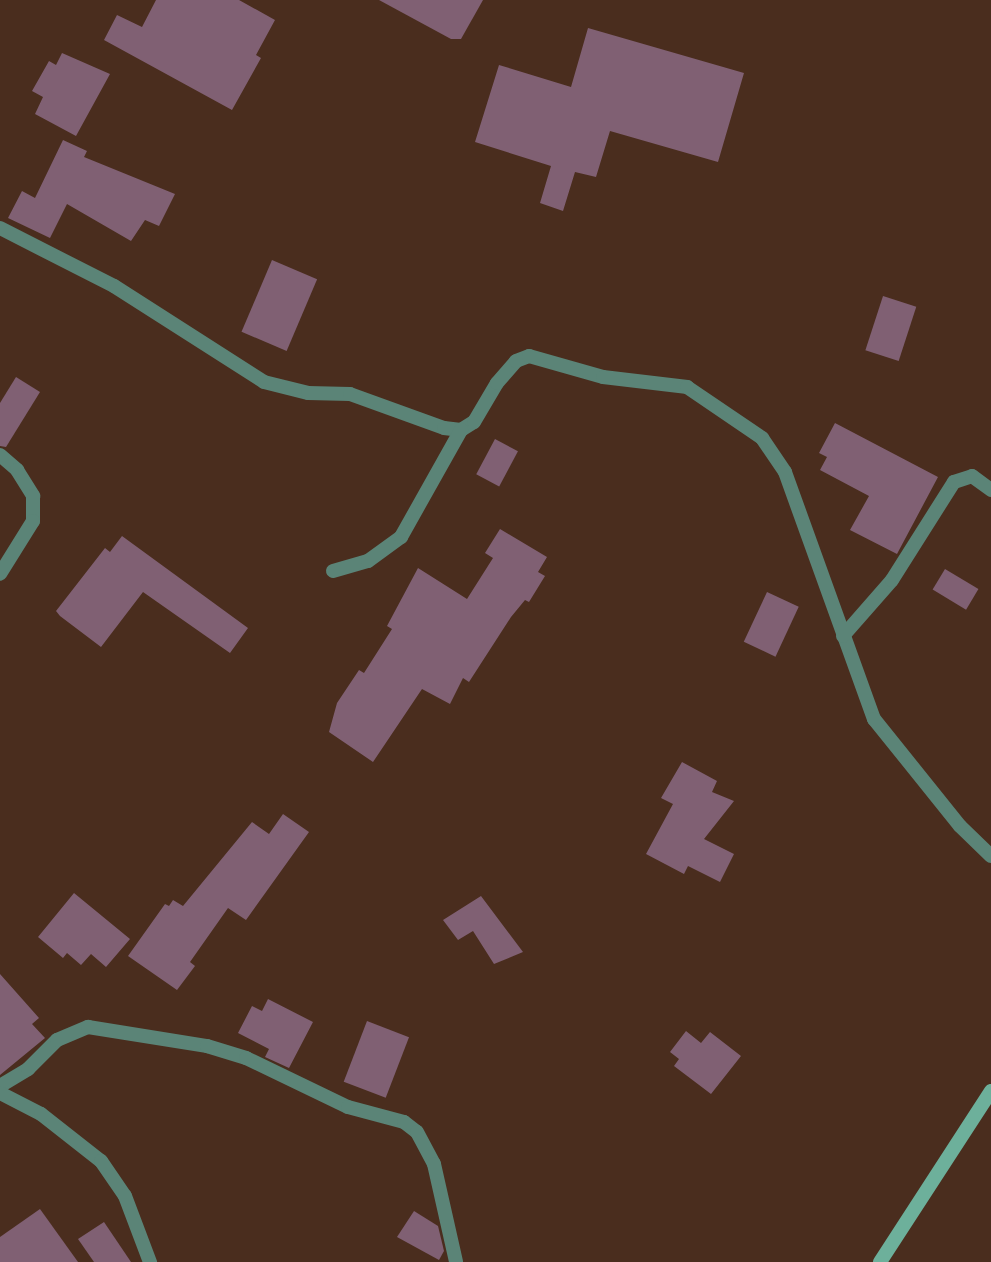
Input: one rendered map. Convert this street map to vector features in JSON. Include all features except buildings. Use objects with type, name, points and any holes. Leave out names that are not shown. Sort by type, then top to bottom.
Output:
[{"type":"street","points":[[0,228],[114,286],[264,382],[308,393],[350,394],[461,430]]},
{"type":"street","points":[[333,571],[368,561],[401,537],[461,430],[474,422],[497,383],[516,360],[529,356],[603,377],[687,387],[762,438],[785,472],[874,719],[960,826],[991,856]]},
{"type":"street","points":[[0,455],[17,470],[33,496],[33,521],[0,574]]},
{"type":"street","points":[[843,636],[892,580],[954,482],[972,476],[991,490]]},
{"type":"street","points":[[0,1086],[28,1069],[57,1040],[88,1027],[207,1046],[246,1058],[338,1102],[404,1122],[417,1132],[434,1164],[456,1262]]},
{"type":"street","points":[[880,1262],[991,1091]]},
{"type":"street","points":[[0,1093],[41,1114],[101,1161],[125,1196],[150,1262]]}]
